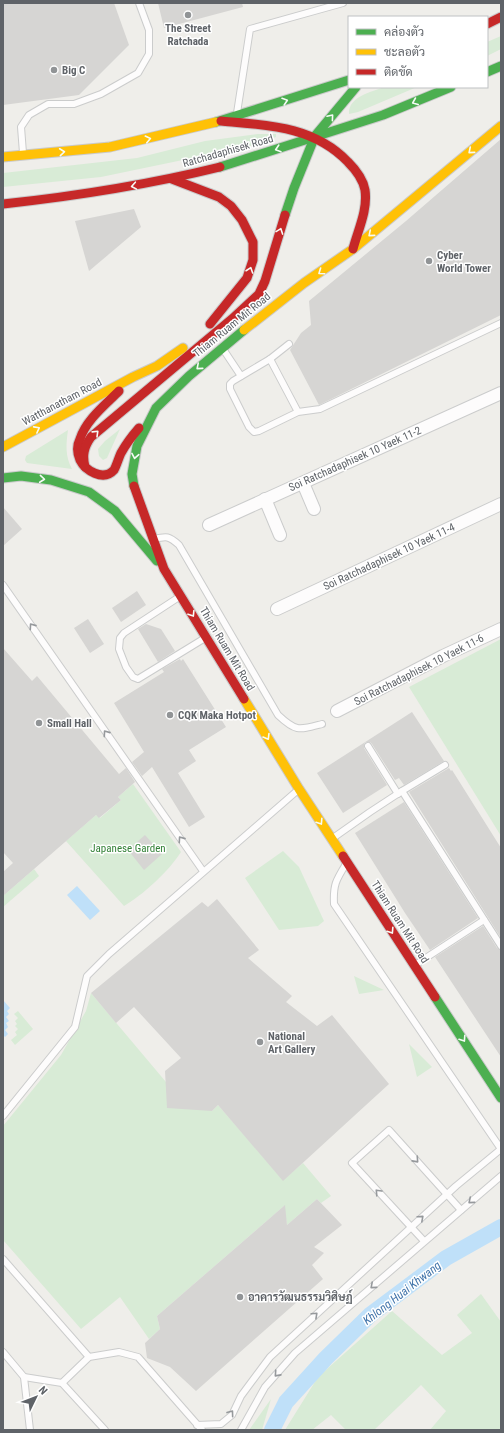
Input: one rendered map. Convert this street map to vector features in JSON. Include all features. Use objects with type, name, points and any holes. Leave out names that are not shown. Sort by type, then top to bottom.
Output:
[{"type":"street","points":[[488,24],[501,17]]},
{"type":"street","points":[[488,72],[501,66]]},
{"type":"street","points":[[3,158],[110,147],[144,140],[221,121],[348,80]]},
{"type":"street","points":[[85,467],[82,457],[85,446],[92,437],[190,355],[259,294],[265,281],[294,188],[315,136],[355,88]]},
{"type":"street","name":"Ratchadaphisek Road","points":[[3,204],[57,198],[172,179],[231,164],[383,115],[448,88]]},
{"type":"street","points":[[221,121],[289,129],[315,136],[345,157],[359,175],[365,191],[364,208],[353,249]]},
{"type":"street","name":"Thiam Ruam Mit Road","points":[[501,126],[353,249],[304,283],[222,347],[189,376],[156,408],[137,446],[132,474],[135,491],[164,569],[299,789],[501,1098]]},
{"type":"street","points":[[172,179],[219,197],[231,206],[242,220],[253,242],[253,260],[247,278],[207,326],[240,297],[268,268]]},
{"type":"street","name":"Thiam Ruam Mit Road","points":[[133,377],[157,366],[189,342]]},
{"type":"street","points":[[133,377],[94,416],[82,433],[77,446],[79,460],[94,474],[104,476],[114,470],[130,438],[156,408]]},
{"type":"street","name":"Watthanatham Road","points":[[3,447],[133,377]]},
{"type":"street","name":"Soi Ratchadaphisek 10 Yaek 11-2","points":[[209,525],[501,393]]},
{"type":"street","points":[[3,478],[21,476],[50,480],[90,492],[115,510],[164,569]]},
{"type":"street","points":[[303,482],[314,509]]},
{"type":"street","points":[[265,499],[280,535]]},
{"type":"street","name":"Soi Ratchadaphisek 10 Yaek 11-4","points":[[277,609],[501,504]]},
{"type":"street","name":"Soi Ratchadaphisek 10 Yaek 11-6","points":[[337,711],[444,656],[501,629]]},
{"type":"lane","points":[[23,156],[21,127],[29,115],[48,104],[74,104],[101,94],[138,73],[149,54],[149,30],[139,3]]},
{"type":"lane","points":[[236,116],[250,29],[343,3]]},
{"type":"lane","points":[[289,344],[270,359],[230,384],[230,389],[249,427],[254,432],[298,412],[320,409],[501,323]]},
{"type":"lane","points":[[222,347],[241,376]]},
{"type":"lane","points":[[270,359],[298,412]]},
{"type":"lane","points":[[153,539],[162,537],[171,538],[179,545],[278,715],[296,729],[308,728],[322,724]]},
{"type":"lane","points":[[3,585],[203,871]]},
{"type":"lane","points":[[181,596],[124,632],[120,638],[119,649],[126,668],[133,677],[138,679],[206,637]]},
{"type":"lane","points":[[368,746],[501,946]]},
{"type":"lane","points":[[332,839],[370,812],[445,765]]},
{"type":"lane","points":[[3,1116],[75,1027],[87,976],[109,954],[203,871],[299,789]]},
{"type":"lane","points":[[62,1383],[89,1358],[119,1352],[138,1357],[199,1428],[221,1424],[232,1415],[241,1396],[270,1357],[447,1194],[501,1150],[334,904],[333,889],[337,878],[347,862]]},
{"type":"lane","points":[[414,966],[484,920]]},
{"type":"lane","points":[[424,1241],[352,1163],[389,1130],[461,1210]]},
{"type":"lane","points":[[241,1430],[265,1387],[295,1353],[501,1176]]},
{"type":"lane","points":[[3,1259],[89,1358]]},
{"type":"lane","points":[[3,1352],[24,1377],[30,1430]]},
{"type":"lane","points":[[24,1377],[62,1383],[100,1428]]},
{"type":"green space","points":[[501,36],[501,49],[488,56],[488,42]]},
{"type":"green space","points":[[381,88],[415,88],[358,112],[349,114],[352,103],[367,93]]},
{"type":"green space","points":[[258,134],[276,134],[276,137],[255,145],[101,177],[3,187],[3,173],[137,158],[205,141]]},
{"type":"green space","points":[[120,429],[107,458],[103,460],[99,456],[98,449],[105,441]]},
{"type":"green space","points":[[68,430],[67,450],[68,459],[72,469],[27,463],[25,460],[26,456]]},
{"type":"green space","points":[[501,639],[501,836],[409,687]]},
{"type":"green space","name":"Japanese Garden","points":[[133,784],[181,852],[170,867],[155,882],[139,896],[124,906],[66,841],[96,815],[100,818],[121,800],[118,797]]},
{"type":"green space","points":[[283,851],[299,867],[324,921],[318,926],[279,930],[245,878]]},
{"type":"green space","points":[[34,869],[39,876],[3,907],[3,896]]},
{"type":"green space","points":[[354,976],[384,990],[359,994]]},
{"type":"green space","points":[[91,993],[166,1082],[212,1111],[218,1105],[283,1180],[303,1163],[331,1196],[321,1203],[317,1199],[287,1225],[284,1206],[157,1316],[160,1329],[149,1339],[120,1297],[81,1329],[3,1240],[3,1126],[61,1055],[86,1011]]},
{"type":"green space","points":[[18,1011],[33,1029],[15,1045],[11,1040],[17,1035],[15,1032],[18,1029],[15,1026],[17,1024],[15,1021],[18,1018],[14,1014]]},
{"type":"green space","points":[[409,1044],[432,1067],[417,1077]]},
{"type":"green space","points":[[481,1294],[501,1322],[501,1430],[430,1430],[446,1411],[421,1385],[374,1430],[346,1430],[331,1415],[312,1430],[285,1430],[318,1377],[392,1311],[442,1355],[472,1333],[457,1315]]},
{"type":"green space","points":[[271,1399],[262,1430],[249,1430]]},
{"type":"water","points":[[77,886],[100,911],[90,920],[67,895]]},
{"type":"water","points":[[3,1000],[10,1008],[7,1011],[9,1014],[6,1017],[9,1021],[6,1023],[8,1027],[5,1030],[8,1034],[5,1037],[3,1035]]},
{"type":"building","name":"Big C","points":[[3,3],[114,3],[129,45],[79,95],[3,105]]},
{"type":"building","name":"The Street Ratchada","points":[[158,3],[242,3],[243,7],[164,28]]},
{"type":"building","name":"Cyber World Tower","points":[[501,139],[501,315],[319,405],[290,350],[301,333],[311,325],[309,301],[406,221]]},
{"type":"building","points":[[134,209],[141,227],[89,271],[75,221]]},
{"type":"building","points":[[3,507],[22,529],[3,546]]},
{"type":"building","points":[[137,591],[146,605],[121,622],[112,608]]},
{"type":"building","points":[[88,619],[104,644],[90,653],[74,628]]},
{"type":"building","points":[[146,624],[161,629],[175,651],[158,662],[138,629]]},
{"type":"building","points":[[3,648],[32,681],[37,676],[119,774],[126,768],[135,782],[118,797],[121,800],[99,818],[96,815],[3,896],[3,872],[13,863],[3,852]]},
{"type":"building","name":"CQK Maka Hotpot","points":[[180,659],[181,661],[183,659],[226,727],[189,750],[196,761],[178,773],[205,817],[189,827],[152,767],[142,776],[132,762],[144,752],[114,703],[164,672],[162,669]]},
{"type":"building","points":[[412,712],[444,761],[404,785],[399,778],[395,780],[372,744],[370,742],[366,742],[364,744],[364,748],[387,785],[343,813],[317,773]]},
{"type":"building","points":[[449,768],[451,771],[452,770],[501,848],[501,938],[409,792]]},
{"type":"building","points":[[404,802],[478,918],[430,950],[355,833]]},
{"type":"building","points":[[145,835],[162,854],[144,870],[128,850]]},
{"type":"building","name":"National Art Gallery","points":[[217,899],[259,950],[248,958],[292,996],[286,1002],[317,1026],[332,1015],[389,1084],[283,1181],[218,1105],[212,1111],[167,1108],[165,1071],[181,1058],[134,1007],[116,1023],[91,993],[202,902],[208,907]]},
{"type":"building","points":[[483,926],[497,948],[501,950],[501,1057],[435,957]]},
{"type":"building","name":"อาคารวัฒนธรรมวิศิษฏ์","points":[[317,1199],[342,1225],[314,1247],[324,1253],[312,1265],[323,1279],[196,1391],[170,1367],[147,1358],[145,1343],[160,1329],[157,1316],[285,1205],[287,1225]]},
{"type":"waterway","name":"Khlong Huai Khwang","points":[[272,1430],[286,1402],[326,1358],[370,1315],[446,1258],[501,1227]]},
{"type":"traffic: fast","points":[[488,72],[501,66]]},
{"type":"traffic: fast","points":[[216,122],[348,80]]},
{"type":"traffic: fast","points":[[285,215],[315,136],[355,88]]},
{"type":"traffic: fast","points":[[220,167],[383,115],[449,88]]},
{"type":"traffic: fast","points":[[134,486],[132,474],[137,446],[156,408],[189,376],[244,330]]},
{"type":"traffic: fast","points":[[3,478],[21,476],[51,480],[89,492],[115,511],[157,561]]},
{"type":"traffic: fast","points":[[435,997],[501,1098]]},
{"type":"traffic: slow","points":[[3,157],[110,147],[216,122]]},
{"type":"traffic: slow","points":[[244,330],[304,283],[353,249],[501,126]]},
{"type":"traffic: slow","points":[[3,447],[133,377],[157,366],[183,348]]},
{"type":"traffic: slow","points":[[244,699],[299,789],[343,856]]},
{"type":"traffic: jam","points":[[488,24],[501,17]]},
{"type":"traffic: jam","points":[[221,121],[272,126],[305,134],[335,150],[348,162],[361,178],[366,197],[364,212],[353,249]]},
{"type":"traffic: jam","points":[[3,204],[112,189],[220,167]]},
{"type":"traffic: jam","points":[[172,179],[219,197],[231,206],[242,220],[253,242],[253,260],[247,278],[210,324]]},
{"type":"traffic: jam","points":[[85,467],[84,451],[91,437],[232,319],[259,294],[265,281],[285,215]]},
{"type":"traffic: jam","points":[[119,391],[96,413],[83,432],[78,446],[78,455],[82,464],[90,471],[100,475],[110,473],[114,470],[120,455],[129,440],[139,428]]},
{"type":"traffic: jam","points":[[134,486],[164,569],[244,699]]},
{"type":"traffic: jam","points":[[343,856],[435,997]]},
{"type":"place","name":"The Street Ratchada","points":[[188,15]]},
{"type":"place","name":"Big C","points":[[54,70]]},
{"type":"place","name":"Cyber World Tower","points":[[429,261]]},
{"type":"place","name":"CQK Maka Hotpot","points":[[170,715]]},
{"type":"place","name":"Small Hall","points":[[39,723]]},
{"type":"place","name":"National Art Gallery","points":[[260,1042]]},
{"type":"place","name":"อาคารวัฒนธรรมวิศิษฏ์","points":[[240,1297]]}]
